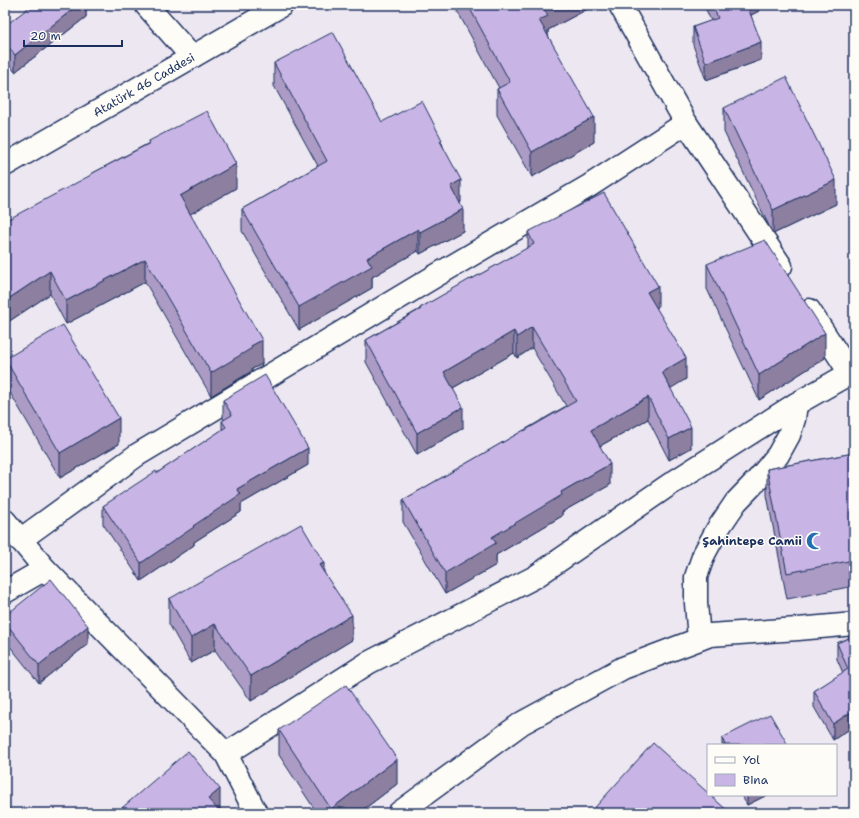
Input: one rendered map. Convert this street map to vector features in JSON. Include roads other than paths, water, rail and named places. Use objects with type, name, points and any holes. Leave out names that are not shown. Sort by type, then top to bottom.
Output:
[{"type":"street","points":[[146,5],[192,57]]},
{"type":"street","name":"Atatürk 46 Caddesi","points":[[5,165],[282,5]]},
{"type":"street","points":[[226,754],[368,663],[535,577],[669,485],[796,404],[852,372],[686,123],[620,5]]},
{"type":"street","points":[[20,540],[137,455],[588,186],[686,123]]},
{"type":"street","points":[[699,639],[696,603],[696,578],[704,554],[717,530],[736,502],[778,456],[789,435],[794,419],[796,404]]},
{"type":"street","points":[[5,521],[45,569],[226,754],[256,813]]},
{"type":"street","points":[[5,592],[45,569]]},
{"type":"street","points":[[400,813],[522,723],[622,668],[710,635],[854,624]]},
{"type":"place","name":"Şahintepe Camii","points":[[815,541]]}]
